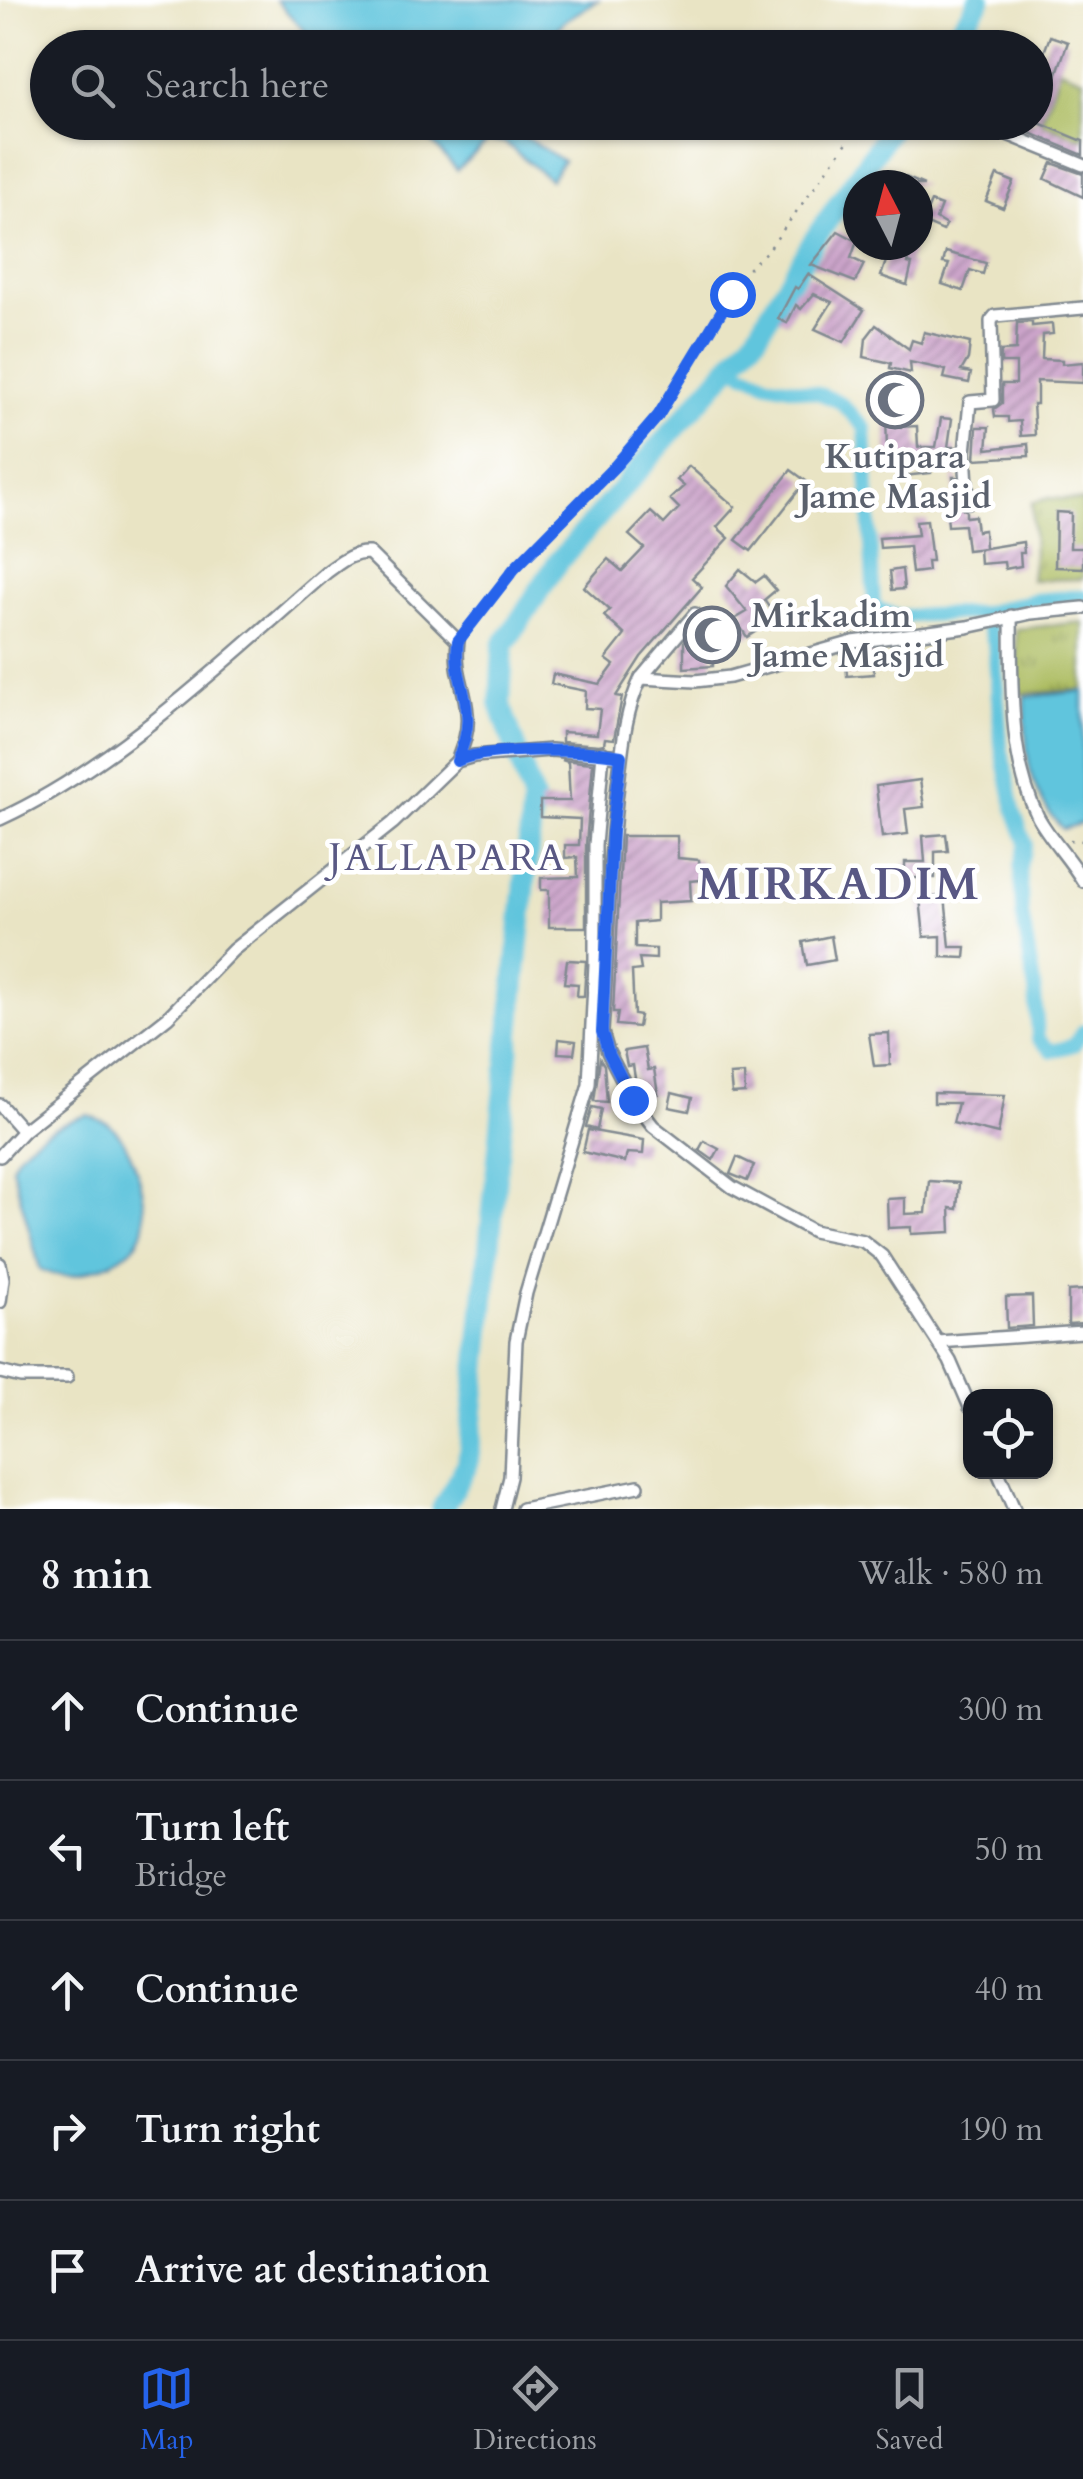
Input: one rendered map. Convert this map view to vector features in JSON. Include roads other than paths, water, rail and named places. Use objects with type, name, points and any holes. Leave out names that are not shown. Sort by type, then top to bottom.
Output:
[{"type":"street","points":[[1022,140],[1083,165]]},
{"type":"street","points":[[968,502],[965,452],[970,402],[992,400],[991,321],[996,316],[1083,308]]},
{"type":"street","points":[[0,819],[34,804],[176,704],[327,572],[354,554],[369,553],[458,641],[456,666],[468,712],[457,761],[394,823],[233,950],[168,1018],[23,1132],[0,1156]]},
{"type":"street","points":[[641,678],[695,681],[730,676],[853,642],[1083,608]]},
{"type":"street","points":[[695,614],[641,678],[630,702],[612,832],[602,1032],[608,1052],[633,1100],[653,1126],[732,1187],[813,1230],[863,1241],[882,1256],[950,1361],[963,1391]]},
{"type":"street","points":[[1010,616],[1013,710],[1022,771],[1038,818],[1083,881]]},
{"type":"street","points":[[457,761],[551,750],[621,756]]},
{"type":"street","points":[[602,753],[595,845],[589,1084],[526,1293],[516,1342],[511,1508],[638,1486]]},
{"type":"street","points":[[0,1105],[23,1132]]},
{"type":"street","points":[[0,1264],[0,1302]]},
{"type":"street","points":[[938,1342],[1083,1332]]},
{"type":"street","points":[[0,1372],[21,1377],[67,1377]]},
{"type":"street","points":[[1001,1479],[1014,1509]]},
{"type":"water","points":[[276,0],[598,0],[556,30],[303,30]]},
{"type":"water","points":[[430,140],[530,140],[563,161],[550,180],[504,142],[488,141],[457,170]]},
{"type":"water","points":[[1083,691],[1083,823],[1063,829],[1034,783],[1027,752],[1025,697]]},
{"type":"water","points":[[88,1115],[110,1125],[127,1147],[144,1198],[143,1230],[133,1247],[117,1259],[85,1273],[59,1275],[40,1269],[12,1167],[33,1141],[55,1127]]},
{"type":"waterway","points":[[959,30],[980,0]]},
{"type":"waterway","points":[[442,1509],[468,1463],[533,799],[500,704],[503,646],[558,562],[757,335],[814,240],[883,140]]},
{"type":"waterway","points":[[730,366],[768,383],[818,393],[840,402],[865,428],[874,607],[898,616],[982,613],[994,642],[1001,746],[1014,810],[1026,844],[1020,866],[1022,913],[1035,991],[1038,1039],[1052,1051],[1074,1045],[1083,1031]]},
{"type":"waterway","points":[[982,613],[1033,600],[1083,596]]},
{"type":"place","name":"Kutipara Jame Masjid","points":[[895,400]]},
{"type":"place","name":"Mirkadim Jame Masjid","points":[[712,635]]},
{"type":"district","name":"JALLAPARA","points":[[448,857]]},
{"type":"district","name":"MIRKADIM","points":[[839,883]]}]
